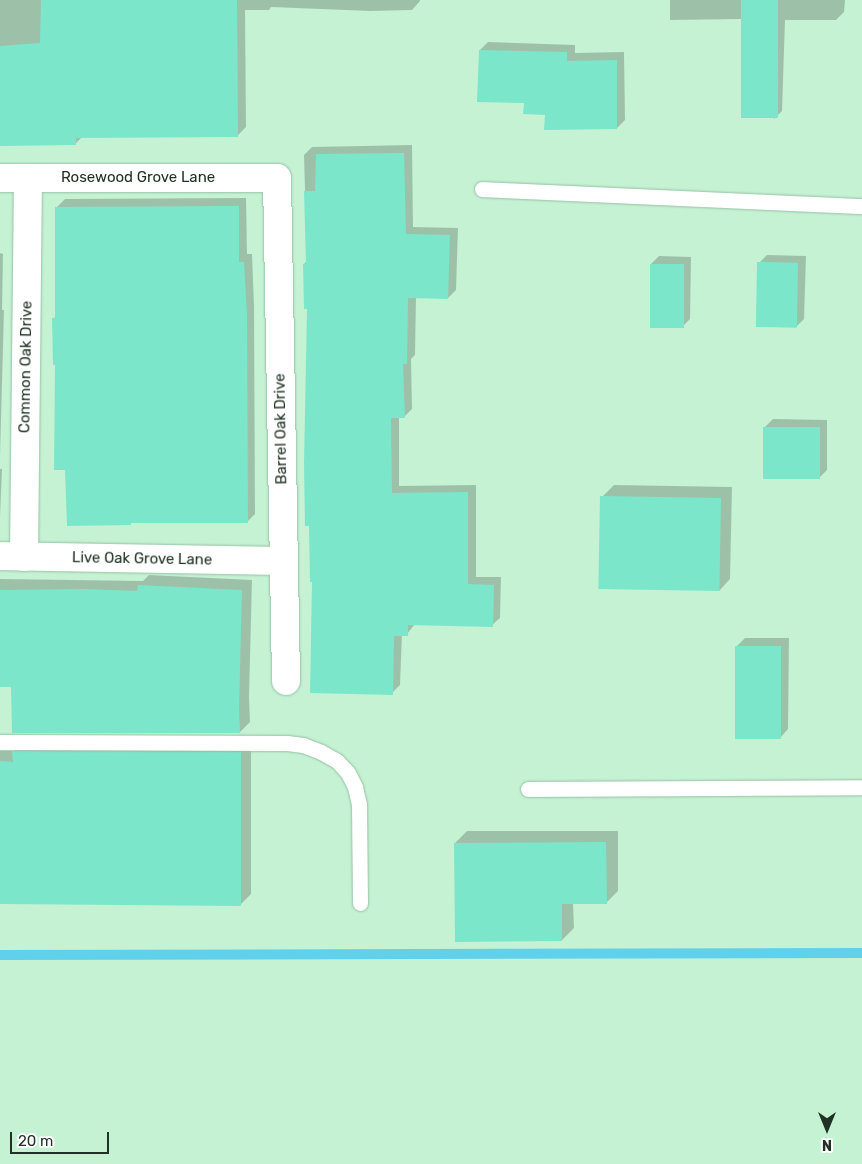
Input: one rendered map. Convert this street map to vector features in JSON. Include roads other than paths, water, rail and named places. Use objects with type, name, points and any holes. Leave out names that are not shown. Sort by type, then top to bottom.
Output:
[{"type":"street","name":"Rosewood Grove Lane","points":[[0,178],[277,178]]},
{"type":"street","name":"Common Oak Drive","points":[[12,557],[28,178]]},
{"type":"street","name":"Barrel Oak Drive","points":[[277,178],[286,681]]},
{"type":"street","name":"Live Oak Grove Lane","points":[[12,557],[284,561]]},
{"type":"lane","points":[[482,189],[862,206]]},
{"type":"lane","points":[[0,742],[287,743],[303,745],[321,752],[337,761],[348,773],[356,787],[359,806],[360,903]]},
{"type":"lane","points":[[528,789],[862,787]]},
{"type":"waterway","points":[[0,955],[862,953]]}]
